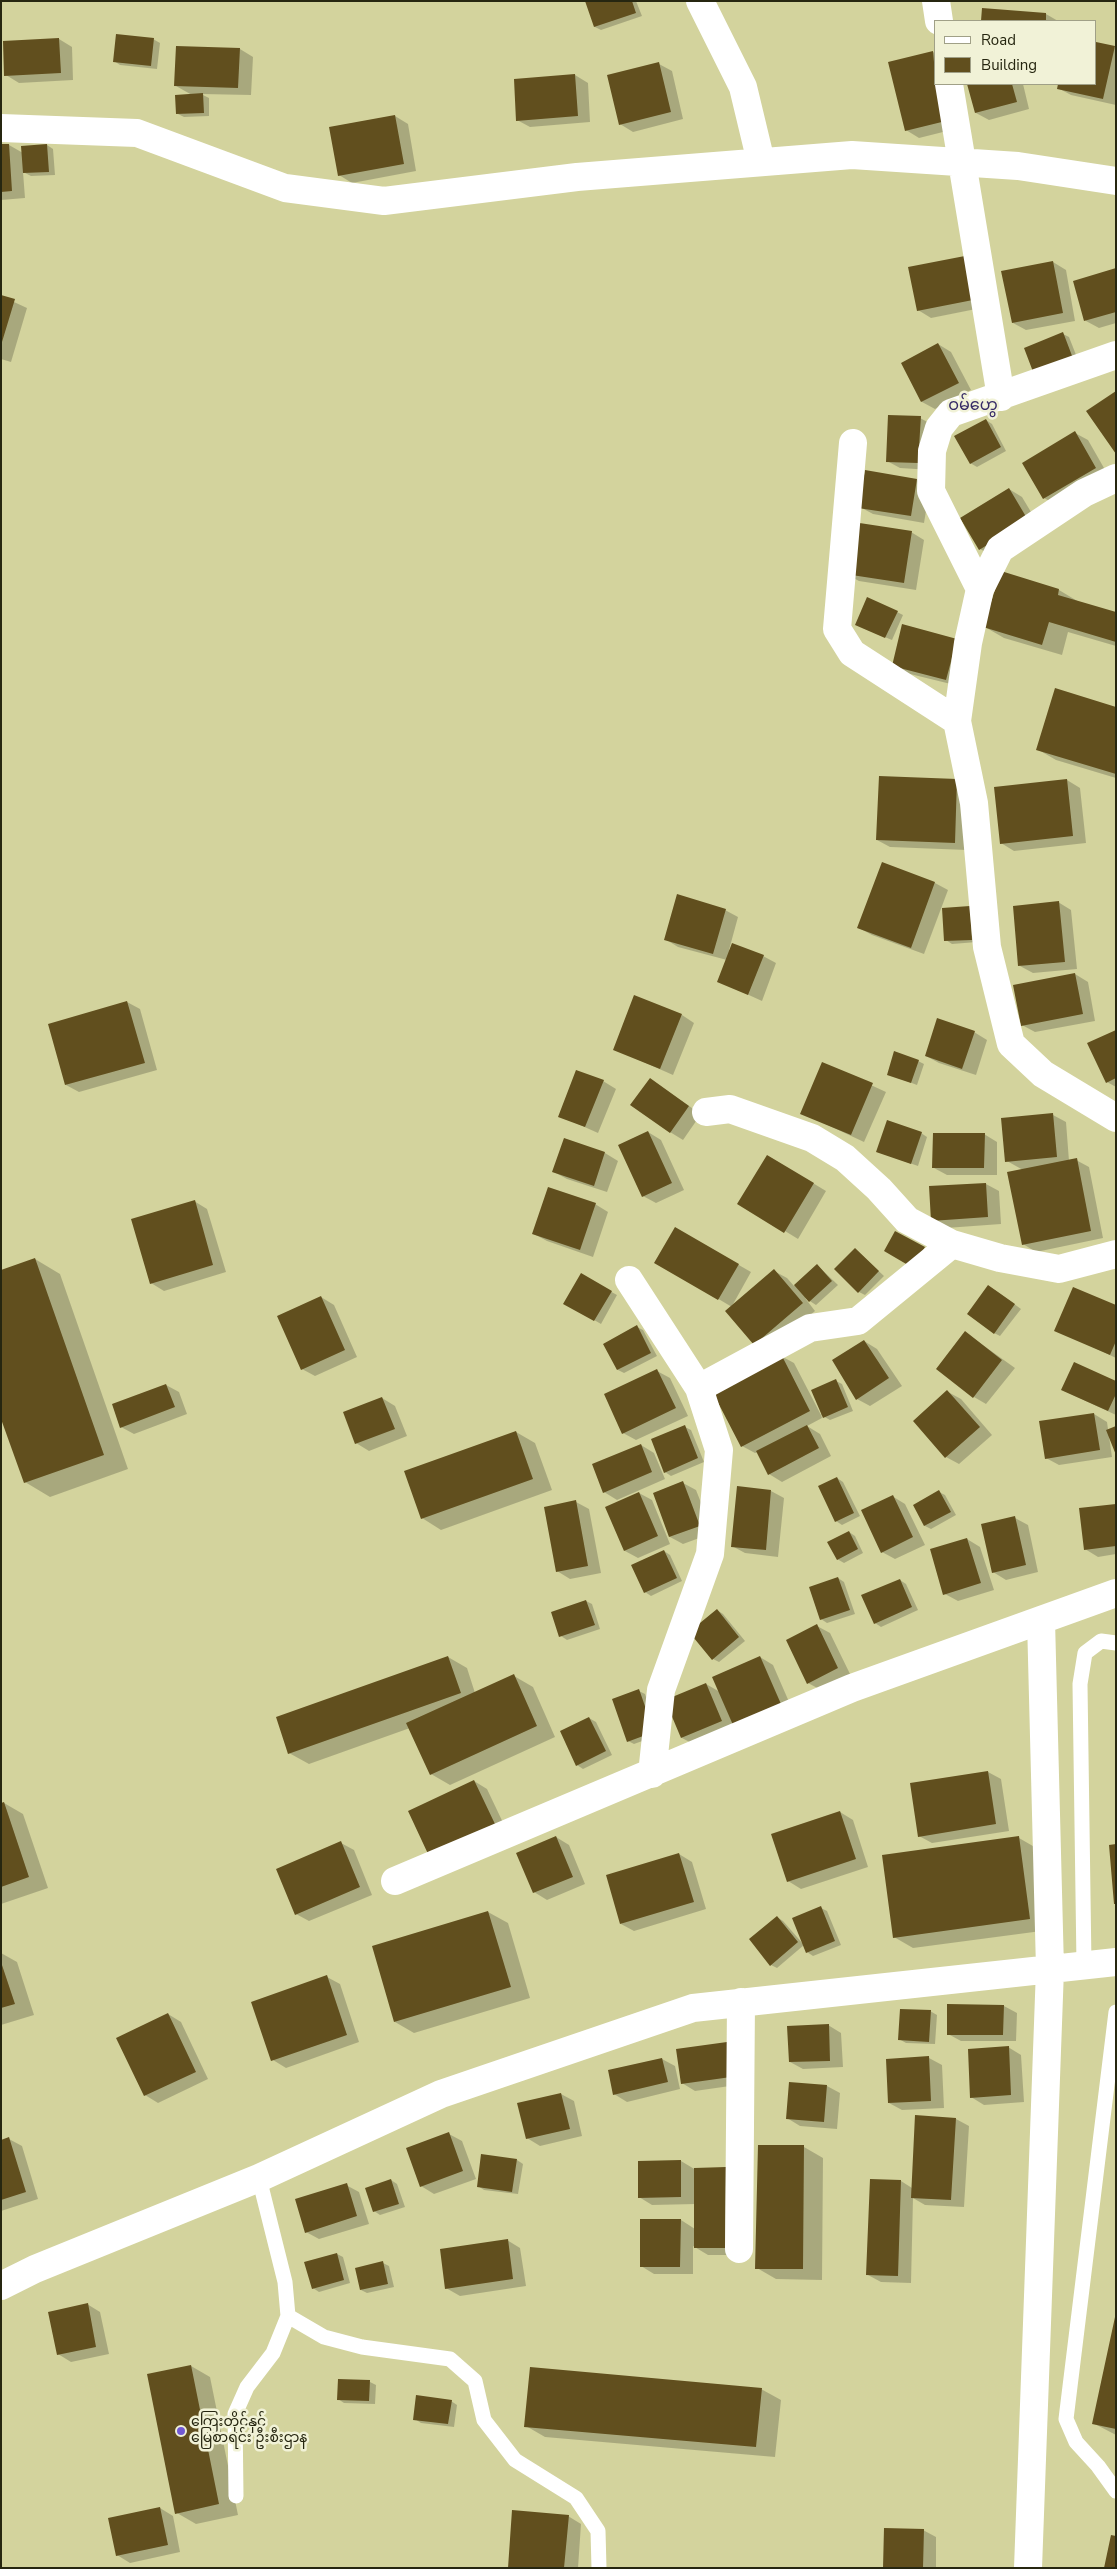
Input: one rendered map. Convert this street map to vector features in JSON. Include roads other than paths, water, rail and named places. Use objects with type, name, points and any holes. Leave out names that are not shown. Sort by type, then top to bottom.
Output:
[{"type":"street","points":[[700,1],[743,87],[761,162]]},
{"type":"street","points":[[936,1],[939,20]]},
{"type":"street","points":[[949,85],[1000,397]]},
{"type":"street","points":[[1,128],[137,133],[285,188],[384,201],[577,177],[852,155],[1018,166],[1116,181]]},
{"type":"street","points":[[980,589],[930,491],[932,451],[939,428],[951,413],[1116,355]]},
{"type":"street","points":[[853,443],[837,629],[852,653],[957,722]]},
{"type":"street","points":[[1112,1112],[1043,1074],[1011,1044],[987,947],[974,803],[957,722],[968,643],[980,589],[1000,549],[1084,493],[1116,478]]},
{"type":"street","points":[[706,1112],[730,1110],[812,1138],[845,1158],[879,1189],[907,1220],[952,1244],[1000,1258],[1059,1269],[1116,1254]]},
{"type":"street","points":[[699,1388],[810,1328],[858,1321],[952,1244]]},
{"type":"street","points":[[629,1280],[699,1388],[719,1450],[710,1554],[661,1690],[652,1774]]},
{"type":"street","points":[[395,1881],[852,1688],[1116,1593]]},
{"type":"street","points":[[1028,2568],[1050,1969],[1042,1620]]},
{"type":"street","points":[[1,2286],[35,2269],[259,2178],[441,2094],[693,2008],[1116,1962]]},
{"type":"street","points":[[739,2249],[741,2002]]},
{"type":"lane","points":[[1084,1965],[1080,1684],[1085,1653],[1101,1640],[1116,1643]]},
{"type":"lane","points":[[1116,2012],[1066,2419],[1076,2442],[1098,2466],[1116,2492]]},
{"type":"lane","points":[[236,2496],[235,2414],[246,2387],[273,2353],[288,2316],[284,2282],[259,2178]]},
{"type":"lane","points":[[288,2316],[324,2337],[362,2347],[450,2359],[475,2381],[484,2420],[515,2460],[576,2498],[598,2531],[599,2568]]},
{"type":"place","name":"ကြေးတိုင်နှင့် မြေစာရင်း ဦးစီးဌာန","points":[[181,2431]]},
{"type":"district","name":"ဝမ်ဟွေ","points":[[973,406]]}]
